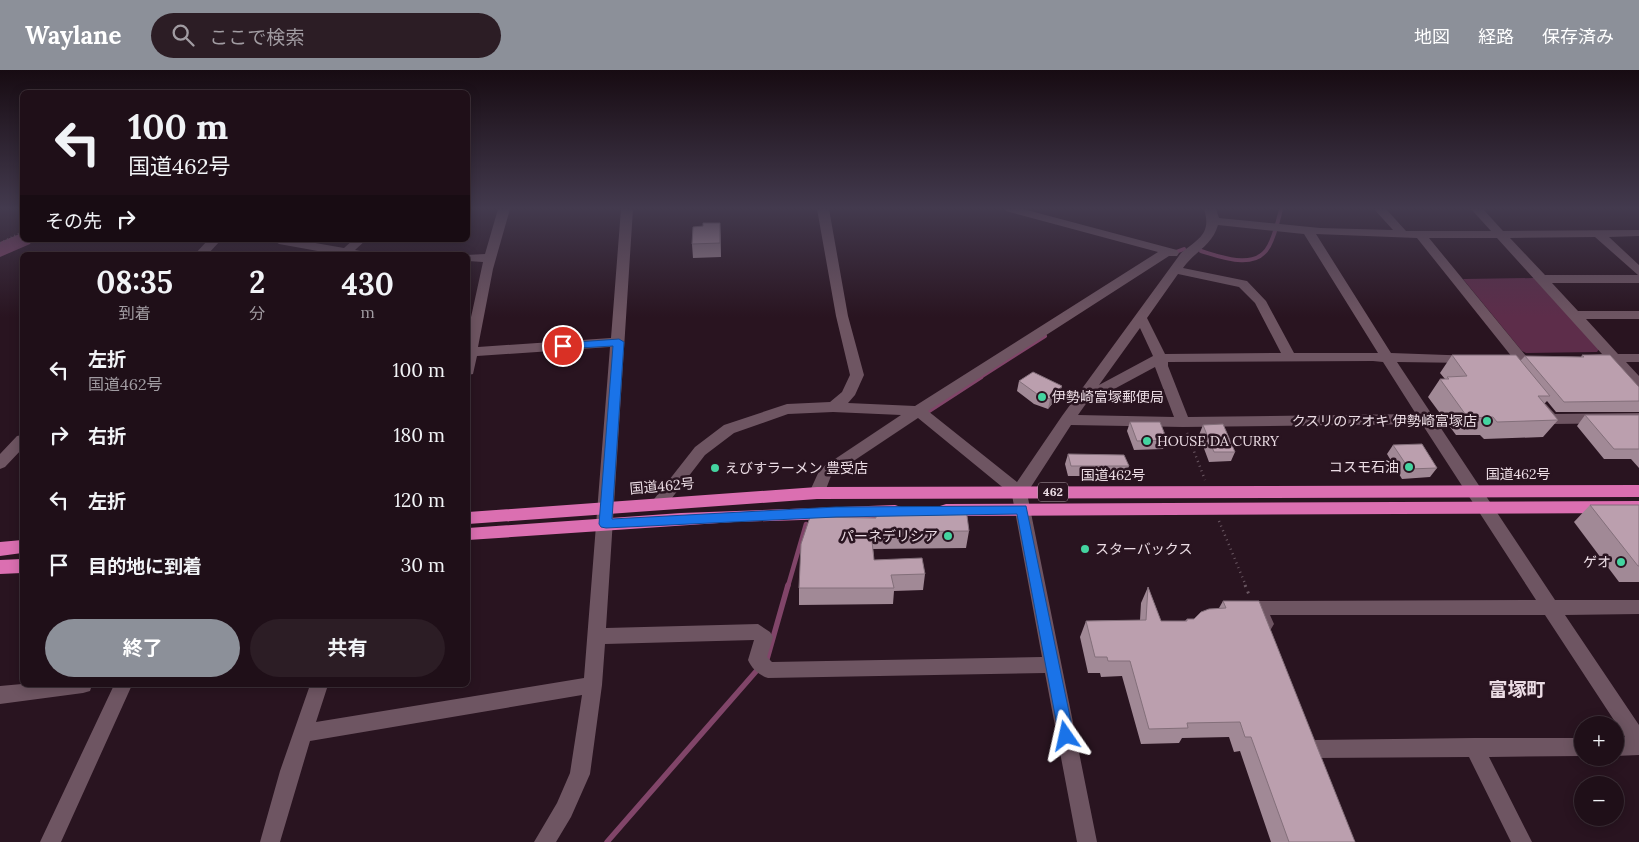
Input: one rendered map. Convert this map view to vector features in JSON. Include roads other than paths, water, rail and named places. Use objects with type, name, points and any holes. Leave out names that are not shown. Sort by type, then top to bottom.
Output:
[{"type":"highway","name":"国道462号","points":[[930,511],[1021,501],[1474,492],[1639,491]]},
{"type":"highway","name":"国道462号","points":[[470,534],[606,516],[659,503],[817,493],[1021,501],[1639,506]]},
{"type":"highway","name":"国道462号","points":[[470,518],[911,511]]},
{"type":"highway","points":[[0,549],[20,547]]},
{"type":"highway","points":[[0,568],[20,566]]},
{"type":"street","points":[[304,245],[340,252]]},
{"type":"street","points":[[493,245],[474,326],[470,352],[619,342]]},
{"type":"street","points":[[544,842],[564,810],[580,774],[593,685],[625,245]]},
{"type":"street","points":[[829,245],[842,316],[856,375],[848,395],[833,407]]},
{"type":"street","points":[[1149,245],[1185,256]]},
{"type":"street","points":[[1021,501],[1068,420],[1185,256],[1198,245]]},
{"type":"street","points":[[1316,245],[1385,352],[1386,358],[1639,742]]},
{"type":"street","points":[[1429,245],[1526,359],[1502,360]]},
{"type":"street","points":[[1509,245],[1639,385]]},
{"type":"street","points":[[1611,245],[1639,272]]},
{"type":"street","points":[[817,493],[825,473],[921,413],[1168,251]]},
{"type":"street","points":[[470,258],[489,258]]},
{"type":"street","points":[[1175,270],[1243,284],[1260,301],[1290,358]]},
{"type":"street","points":[[1541,279],[1639,279]]},
{"type":"street","points":[[1574,315],[1639,315]]},
{"type":"street","points":[[1141,318],[1162,358],[1160,366],[1183,422]]},
{"type":"street","points":[[1086,394],[1098,392],[1162,358],[1373,357],[1483,360]]},
{"type":"street","points":[[1576,358],[1639,358]]},
{"type":"street","points":[[1533,397],[1551,419],[1639,418]]},
{"type":"street","points":[[659,503],[700,451],[729,429],[787,409],[833,407],[921,413],[1021,501],[1087,842]]},
{"type":"street","points":[[1068,420],[1183,422],[1426,419]]},
{"type":"street","points":[[0,463],[20,442]]},
{"type":"street","points":[[1273,643],[1259,608],[1639,607]]},
{"type":"street","points":[[597,636],[758,632],[764,637],[763,665],[1053,665]]},
{"type":"street","points":[[303,734],[593,685]]},
{"type":"street","points":[[0,695],[66,687]]},
{"type":"street","points":[[50,842],[122,687]]},
{"type":"street","points":[[270,842],[290,771],[318,687]]},
{"type":"street","points":[[1322,768],[1312,740],[1474,747],[1574,747]]},
{"type":"street","points":[[1624,747],[1639,746]]},
{"type":"street","points":[[1474,747],[1522,842]]},
{"type":"waterway","points":[[0,250],[10,245]]},
{"type":"waterway","points":[[1201,251],[1228,259],[1247,260],[1263,254],[1269,245]]},
{"type":"waterway","points":[[1176,252],[1184,249]]},
{"type":"waterway","points":[[979,378],[1045,336]]},
{"type":"waterway","points":[[924,414],[981,377]]},
{"type":"waterway","points":[[788,586],[806,524]]},
{"type":"waterway","points":[[764,662],[767,659],[788,585]]},
{"type":"waterway","points":[[607,842],[759,668]]},
{"type":"place","name":"伊勢崎富塚郵便局","points":[[1042,397]]},
{"type":"place","name":"クスリのアオキ 伊勢崎富塚店","points":[[1487,421]]},
{"type":"place","name":"HOUSE DA CURRY","points":[[1147,441]]},
{"type":"place","name":"コスモ石油","points":[[1409,467]]},
{"type":"place","name":"えびすラーメン 豊受店","points":[[715,468]]},
{"type":"place","name":"パーネデリシア","points":[[948,536]]},
{"type":"place","name":"スターバックス","points":[[1085,549]]},
{"type":"place","name":"ゲオ","points":[[1621,562]]},
{"type":"district","name":"富塚町","points":[[1517,689]]}]
